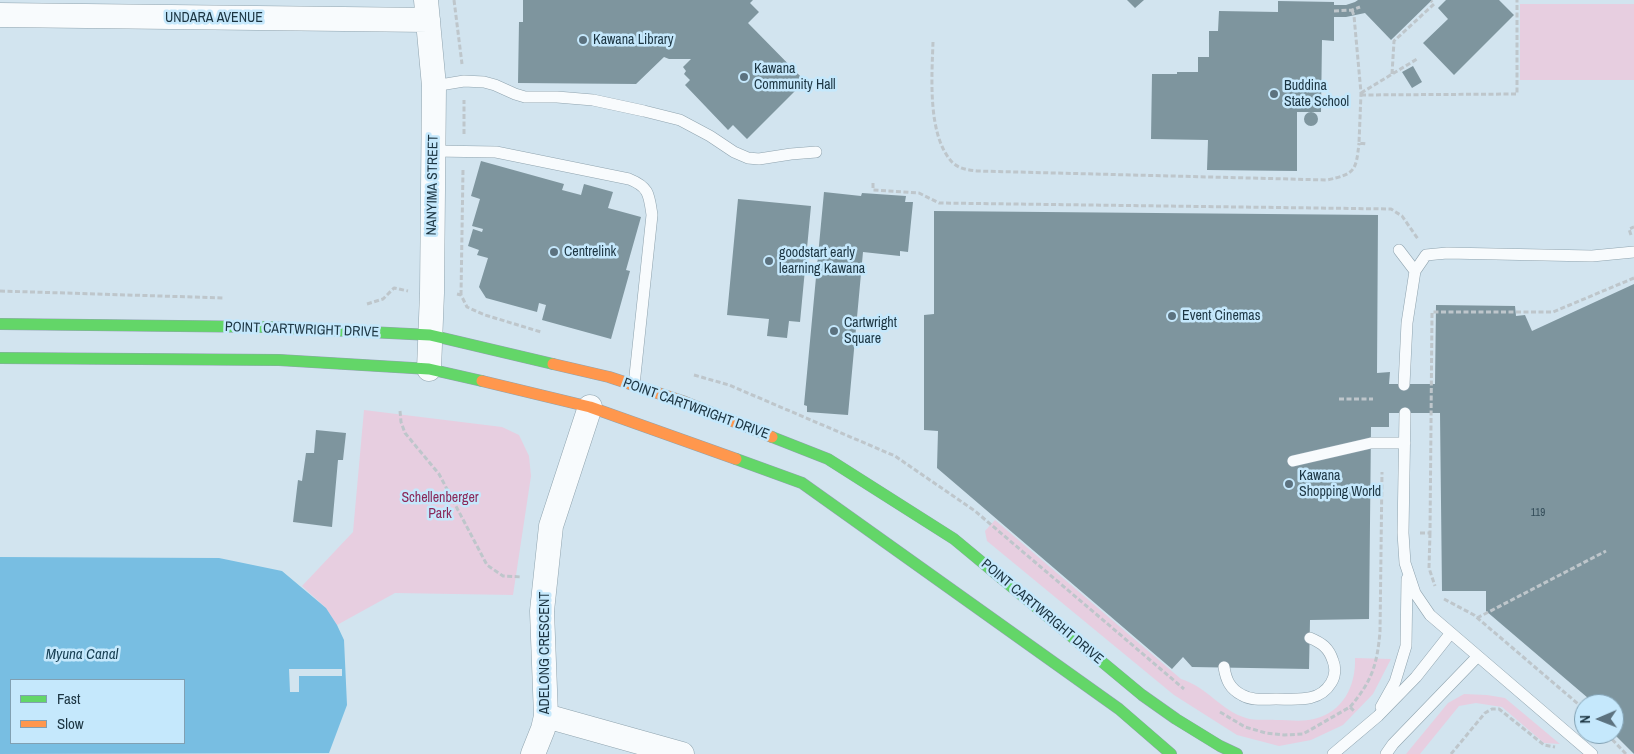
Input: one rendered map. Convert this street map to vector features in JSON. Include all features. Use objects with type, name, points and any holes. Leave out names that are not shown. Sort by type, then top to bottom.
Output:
[{"type":"main road","name":"POINT CARTWRIGHT DRIVE","points":[[0,324],[268,327],[430,335],[609,377],[685,402],[828,459],[954,539],[1142,695],[1176,719],[1220,746],[1237,754]]},
{"type":"main road","name":"POINT CARTWRIGHT DRIVE","points":[[0,358],[279,360],[430,369],[590,407],[802,483],[1119,709],[1171,754]]},
{"type":"street","name":"UNDARA AVENUE","points":[[0,16],[127,9],[427,10]]},
{"type":"street","name":"NANYIMA STREET","points":[[427,10],[434,86],[430,369]]},
{"type":"street","name":"ADELONG CRESCENT","points":[[533,754],[546,716],[542,611],[552,526],[590,407]]},
{"type":"street","points":[[546,716],[682,754]]},
{"type":"lane","points":[[434,86],[464,81],[484,82],[526,97],[592,100],[644,111],[680,120],[710,136],[734,152],[748,158],[759,159],[816,152]]},
{"type":"lane","points":[[434,151],[496,152],[629,179],[642,184],[650,198],[652,214],[634,385]]},
{"type":"lane","points":[[1399,250],[1415,271]]},
{"type":"lane","points":[[1404,385],[1407,323],[1415,271],[1426,255],[1446,253],[1592,256],[1634,252]]},
{"type":"lane","points":[[1405,413],[1402,533],[1405,563],[1415,593],[1430,616],[1592,754]]},
{"type":"lane","points":[[1293,461],[1371,444],[1405,443]]},
{"type":"lane","points":[[1374,720],[1395,682],[1406,646],[1408,573]]},
{"type":"lane","points":[[1333,754],[1374,720],[1416,677],[1450,634]]},
{"type":"lane","points":[[1224,668],[1228,683],[1233,690],[1249,698],[1309,699],[1319,695],[1328,688],[1334,679],[1335,666],[1330,651],[1320,642],[1310,638]]},
{"type":"lane","points":[[1386,754],[1393,744],[1477,657]]},
{"type":"path","points":[[1361,94],[1517,94],[1517,0]]},
{"type":"path","points":[[1392,74],[1394,41],[1434,4],[1431,1]]},
{"type":"path","points":[[1334,11],[1352,10],[1360,7]]},
{"type":"path","points":[[933,42],[931,78],[936,128],[943,147],[952,162],[963,169],[977,171],[1327,180],[1349,174],[1356,165],[1359,144],[1361,94],[1352,10]]},
{"type":"path","points":[[1361,94],[1417,59]]},
{"type":"path","points":[[1359,144],[1367,144]]},
{"type":"path","points":[[873,183],[873,190],[919,193],[939,204],[1391,209],[1402,216],[1413,231],[1426,255]]},
{"type":"path","points":[[1436,589],[1429,568],[1432,312],[1553,312],[1634,278]]},
{"type":"path","points":[[362,305],[383,300],[394,288],[402,290]]},
{"type":"path","points":[[0,291],[228,298]]},
{"type":"path","points":[[1339,399],[1373,399]]},
{"type":"path","points":[[400,411],[405,434],[439,474],[487,565],[503,576],[524,577]]},
{"type":"path","points":[[1350,707],[1363,691],[1372,675],[1378,655],[1382,472]]},
{"type":"path","points":[[1402,533],[1430,533]]},
{"type":"path","points":[[1477,618],[1606,551]]},
{"type":"path","points":[[1441,595],[1446,601],[1477,618],[1574,700]]},
{"type":"path","points":[[1451,754],[1485,713],[1492,709],[1499,709],[1544,745],[1559,748]]},
{"type":"path","points":[[1616,744],[1626,754]]},
{"type":"green space","points":[[1520,4],[1634,4],[1634,80],[1520,80]]},
{"type":"green space","name":"Schellenberger Park","points":[[364,410],[502,427],[519,435],[529,456],[531,476],[513,595],[395,593],[337,625],[326,608],[302,586],[353,532]]},
{"type":"green space","points":[[995,520],[1181,679],[1199,688],[1229,710],[1246,718],[1300,721],[1324,716],[1340,704],[1346,696],[1353,678],[1355,658],[1391,659],[1373,694],[1343,725],[1311,740],[1279,746],[1237,735],[1174,695],[987,541],[985,531]]},
{"type":"green space","points":[[1464,694],[1505,698],[1560,744],[1544,743],[1502,707],[1476,703],[1459,706],[1420,754],[1406,754],[1448,703]]},
{"type":"water","name":"Myuna Canal","points":[[0,557],[219,558],[282,571],[326,608],[344,640],[347,705],[329,753],[0,754]]},
{"type":"pier","points":[[289,669],[342,669],[342,676],[299,676],[299,692],[290,692]]},
{"type":"building","points":[[523,0],[753,0],[750,3],[759,12],[748,23],[805,81],[747,139],[733,125],[728,130],[685,85],[690,80],[684,74],[686,71],[683,67],[691,59],[669,59],[664,57],[636,84],[518,83],[519,22],[523,22]]},
{"type":"building","points":[[1127,0],[1144,0],[1135,8]]},
{"type":"building","points":[[1358,0],[1432,0],[1391,40],[1365,13],[1346,17],[1334,17],[1334,41],[1322,40],[1321,112],[1297,112],[1297,171],[1207,170],[1208,140],[1151,139],[1152,74],[1198,72],[1198,57],[1209,57],[1209,31],[1218,31],[1219,11],[1278,12],[1278,1],[1334,2],[1334,5],[1346,5]]},
{"type":"building","points":[[1446,0],[1499,0],[1514,15],[1454,75],[1423,43],[1448,19],[1438,8]]},
{"type":"building","points":[[1413,66],[1422,82],[1412,88],[1402,72]]},
{"type":"building","points":[[1311,112],[1316,114],[1318,119],[1316,124],[1311,126],[1306,124],[1304,119],[1306,114]]},
{"type":"building","name":"Centrelink","points":[[481,161],[564,184],[562,190],[581,195],[584,184],[613,192],[608,208],[641,217],[626,270],[630,271],[611,339],[542,320],[546,305],[539,303],[537,312],[486,298],[479,287],[488,258],[477,255],[479,250],[468,246],[473,229],[482,232],[483,229],[472,226],[480,199],[471,196]]},
{"type":"building","name":"Cartwright Square","points":[[824,192],[861,196],[862,193],[906,196],[905,202],[913,202],[908,252],[900,251],[900,256],[863,252],[848,415],[807,412],[807,406],[804,405]]},
{"type":"building","name":"goodstart early learning Kawana","points":[[738,199],[811,206],[800,322],[789,321],[787,338],[767,336],[769,319],[727,315]]},
{"type":"building","name":"Kawana Shopping World","points":[[934,211],[1378,215],[1377,373],[1390,372],[1389,384],[1435,384],[1436,305],[1515,306],[1516,316],[1525,315],[1532,331],[1634,284],[1634,754],[1624,744],[1624,694],[1583,694],[1486,611],[1486,591],[1442,591],[1440,413],[1389,413],[1389,427],[1371,427],[1369,619],[1310,620],[1309,669],[1192,667],[1183,657],[1172,669],[937,468],[938,431],[924,430],[924,315],[934,314]]},
{"type":"building","points":[[316,430],[346,433],[343,460],[338,460],[332,527],[293,522],[298,480],[302,481],[306,453],[314,453]]},
{"type":"traffic: fast","points":[[0,324],[268,327],[430,335],[553,364]]},
{"type":"traffic: fast","points":[[0,358],[279,360],[429,369],[482,381]]},
{"type":"traffic: fast","points":[[772,437],[828,459],[954,539],[1142,695],[1176,719],[1220,746],[1237,754]]},
{"type":"traffic: fast","points":[[736,459],[802,483],[1119,709],[1171,754]]},
{"type":"traffic: slow","points":[[553,364],[609,377],[685,402],[772,437]]},
{"type":"traffic: slow","points":[[482,381],[590,407],[736,459]]},
{"type":"place","name":"Kawana Library","points":[[583,40]]},
{"type":"place","name":"Kawana Community Hall","points":[[744,77]]},
{"type":"place","name":"Buddina State School","points":[[1274,94]]},
{"type":"place","name":"Centrelink","points":[[554,252]]},
{"type":"place","name":"goodstart early learning Kawana","points":[[769,261]]},
{"type":"place","name":"Event Cinemas","points":[[1172,316]]},
{"type":"place","name":"Cartwright Square","points":[[834,331]]},
{"type":"place","name":"Kawana Shopping World","points":[[1289,484]]}]
